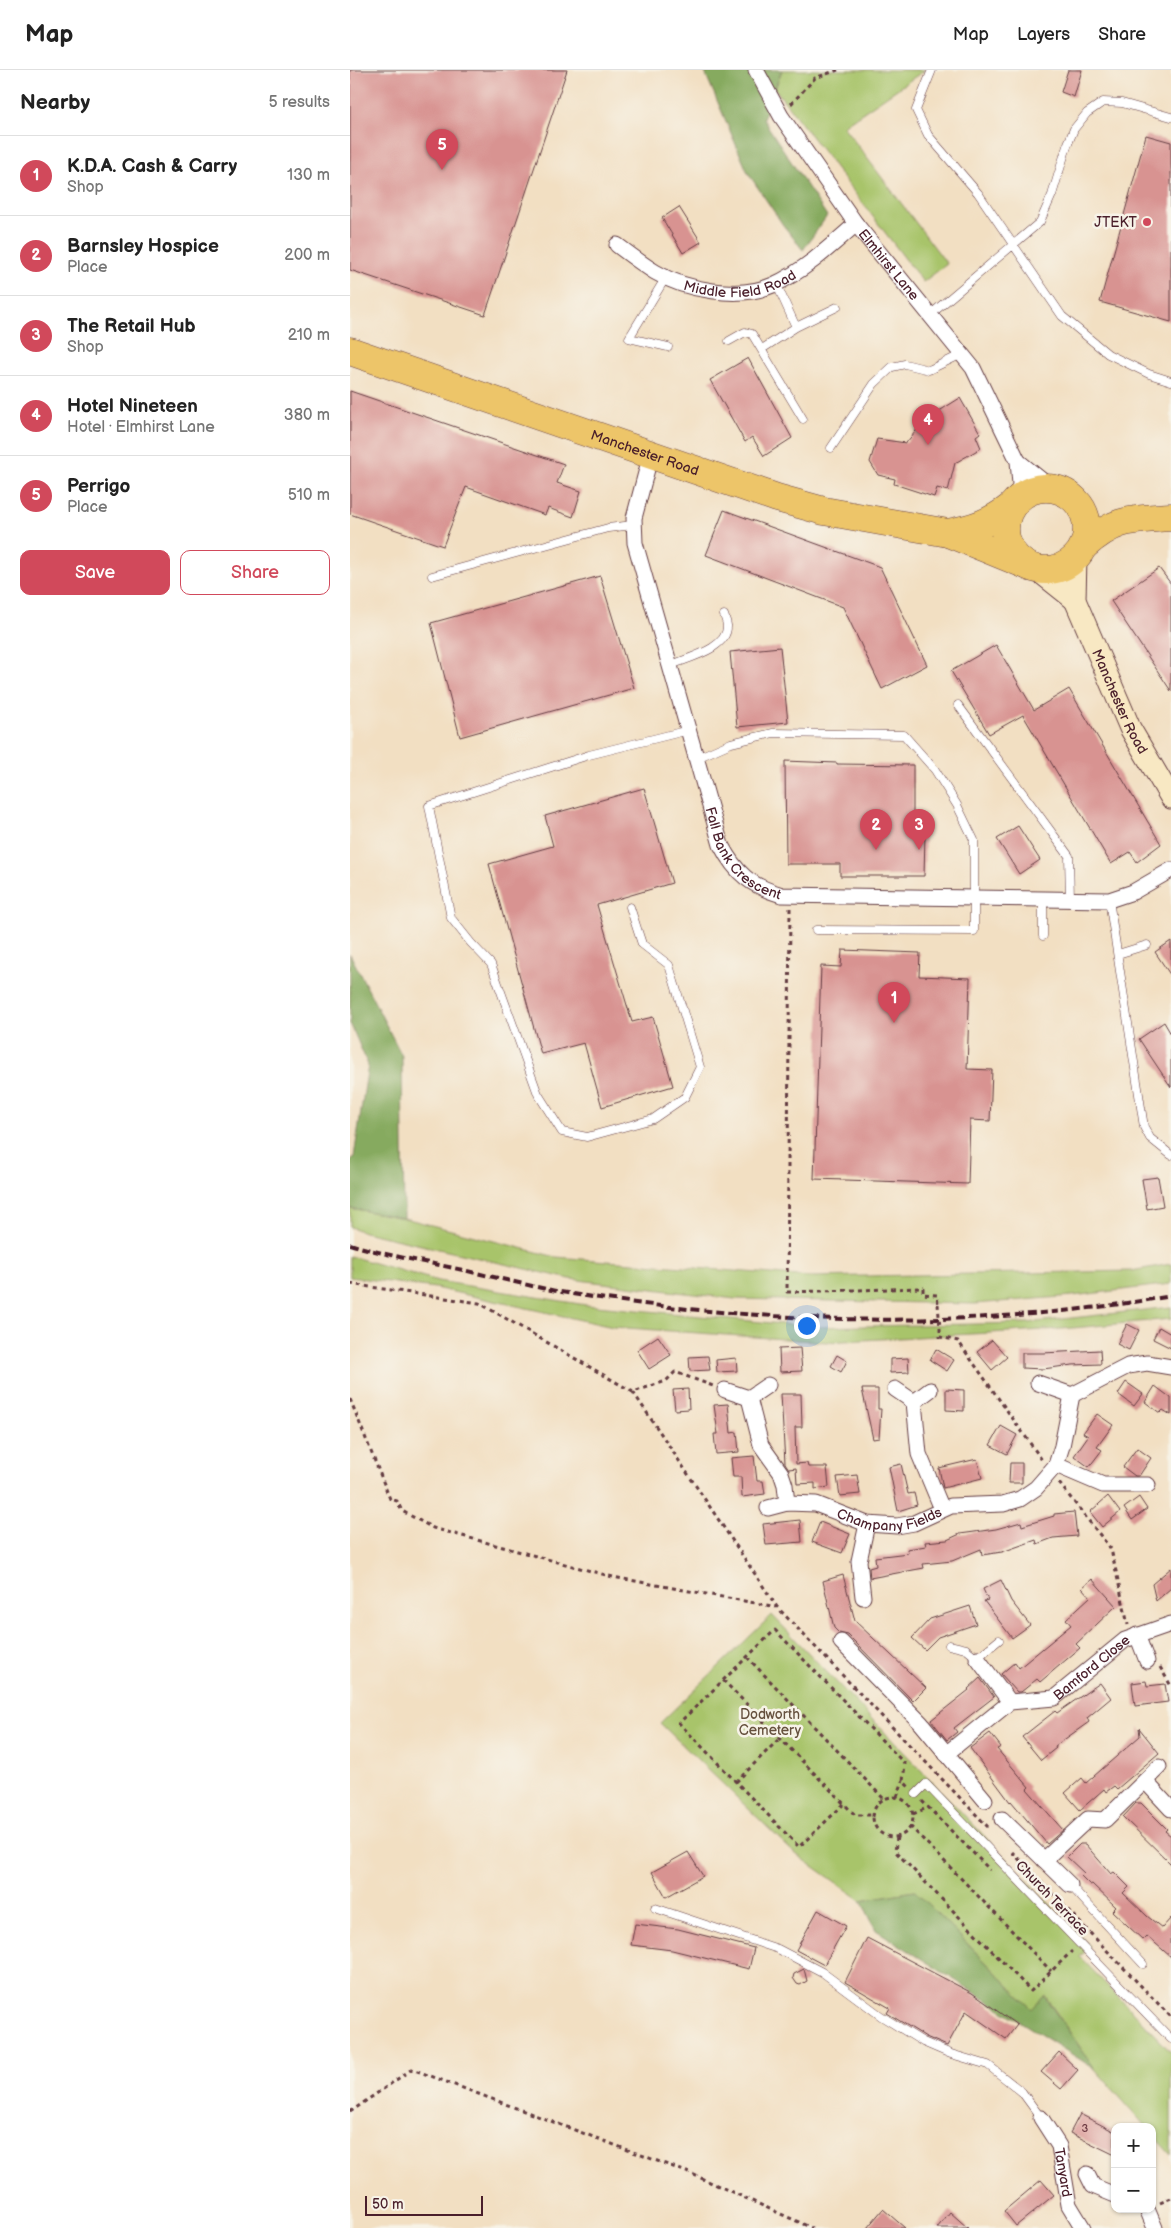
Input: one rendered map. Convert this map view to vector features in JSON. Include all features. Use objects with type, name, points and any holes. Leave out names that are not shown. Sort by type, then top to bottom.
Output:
[{"type":"highway","name":"Manchester Road","points":[[350,351],[777,498],[824,511],[948,533],[1030,566],[1057,569],[1080,552],[1087,536],[1086,520],[1070,497],[1049,488],[1036,490],[1014,503],[994,520],[972,528],[948,533]]},
{"type":"highway","points":[[1070,497],[1126,520]]},
{"type":"highway","name":"Manchester Road","points":[[1014,503],[1006,521],[1006,536],[1012,552],[1030,566]]},
{"type":"highway","points":[[1080,552],[1108,528],[1126,520],[1171,517]]},
{"type":"main road","name":"Manchester Road","points":[[1080,552],[1075,600],[1130,728],[1171,798]]},
{"type":"main road","name":"Manchester Road","points":[[1030,566],[1075,600]]},
{"type":"street","name":"Elmhirst Lane","points":[[756,70],[781,116],[856,224],[973,368],[1018,461],[1020,484],[1014,503]]},
{"type":"street","name":"Middle Field Road","points":[[617,246],[656,273],[698,290],[740,293],[776,283],[820,256],[856,224]]},
{"type":"street","name":"Fall Bank Crescent","points":[[651,454],[633,524],[635,543],[721,845],[731,864],[739,873],[765,890],[790,895],[1109,900],[1133,892],[1171,870]]},
{"type":"street","name":"Elmhirst Lane","points":[[1018,461],[1049,486],[1070,497]]},
{"type":"street","points":[[1038,1383],[1072,1395],[1128,1366],[1148,1364],[1171,1366]]},
{"type":"street","points":[[749,1398],[768,1385]]},
{"type":"street","points":[[895,1389],[914,1402]]},
{"type":"street","points":[[725,1390],[749,1398]]},
{"type":"street","points":[[914,1402],[930,1390]]},
{"type":"street","name":"Champany Fields","points":[[768,1508],[787,1503],[816,1504],[867,1524],[897,1526],[914,1523],[942,1509],[965,1504],[1003,1504],[1020,1499],[1036,1488],[1056,1465],[1062,1446],[1072,1395]]},
{"type":"street","points":[[749,1398],[761,1446],[781,1473],[785,1485],[787,1503]]},
{"type":"street","points":[[914,1402],[919,1454],[942,1509]]},
{"type":"street","points":[[1056,1465],[1103,1485],[1148,1485]]},
{"type":"street","points":[[863,1597],[859,1561],[867,1524]]},
{"type":"street","name":"Bamford Close","points":[[1010,1702],[1054,1698],[1119,1644],[1137,1635],[1171,1624]]},
{"type":"street","name":"Bamford Close","points":[[1137,1635],[1147,1661]]},
{"type":"street","points":[[841,1642],[921,1724],[985,1800]]},
{"type":"street","points":[[946,1754],[1010,1702],[977,1658]]},
{"type":"street","points":[[1044,1860],[1088,1819],[1105,1820],[1160,1767]]},
{"type":"street","points":[[1145,1782],[1171,1809]]},
{"type":"street","points":[[1002,1820],[1070,1886]]},
{"type":"street","name":"Tanyard","points":[[1041,2118],[1059,2146],[1069,2205],[1083,2228]]},
{"type":"street","points":[[1087,2174],[1093,2186],[1111,2193]]},
{"type":"street","points":[[1154,2213],[1155,2228]]},
{"type":"lane","points":[[932,70],[916,110],[928,135],[978,193],[1062,316],[1108,354],[1149,374],[1171,381]]},
{"type":"lane","points":[[930,315],[1040,222],[1052,195],[1074,129],[1087,113],[1103,102],[1122,103],[1171,117]]},
{"type":"lane","points":[[666,277],[629,338],[668,347]]},
{"type":"lane","points":[[776,283],[796,327]]},
{"type":"lane","points":[[762,349],[796,327],[837,307]]},
{"type":"lane","points":[[729,342],[749,331],[762,349],[803,419]]},
{"type":"lane","points":[[831,448],[874,384],[892,367],[905,364],[928,370],[962,354]]},
{"type":"lane","points":[[432,576],[608,528],[633,524]]},
{"type":"lane","points":[[671,665],[712,650],[723,639],[728,628],[724,615]]},
{"type":"lane","points":[[958,705],[1068,856],[1070,899]]},
{"type":"lane","points":[[630,907],[642,944],[670,965],[700,1067],[685,1097],[653,1119],[587,1136],[562,1132],[538,1094],[491,964],[451,918],[429,806],[588,755],[689,730]]},
{"type":"lane","points":[[697,758],[731,743],[772,733],[904,735],[935,770],[957,805],[974,840],[974,931],[816,930]]},
{"type":"lane","points":[[1043,899],[1043,936]]},
{"type":"lane","points":[[1109,900],[1144,1127],[1150,1138],[1171,1155]]},
{"type":"lane","points":[[1118,954],[1147,945]]},
{"type":"lane","points":[[948,1644],[966,1649],[977,1658],[999,1640]]},
{"type":"lane","name":"Church Terrace","points":[[916,1794],[926,1784],[1171,2039]]},
{"type":"lane","points":[[1070,1886],[1143,1964]]},
{"type":"lane","points":[[655,1908],[778,1949],[822,1972],[881,2016],[923,2042],[951,2054],[988,2065],[1022,2092],[1041,2118]]},
{"type":"path","points":[[781,116],[815,78],[838,70]]},
{"type":"path","points":[[790,895],[787,1292],[923,1288],[923,1294],[937,1295],[940,1328]]},
{"type":"path","points":[[350,1284],[479,1303],[633,1392],[666,1381],[675,1372],[725,1390]]},
{"type":"path","points":[[350,1400],[390,1498],[397,1501],[402,1511],[433,1528],[613,1577],[777,1607]]},
{"type":"path","points":[[844,1804],[800,1847],[679,1723],[775,1630],[905,1764],[903,1781],[897,1797]]},
{"type":"path","points":[[747,1658],[884,1799]]},
{"type":"path","points":[[723,1680],[855,1815],[873,1815]]},
{"type":"path","points":[[736,1782],[780,1738]]},
{"type":"path","points":[[903,1781],[996,1876]]},
{"type":"path","points":[[897,1797],[907,1803],[913,1814],[910,1826],[902,1835],[897,1837],[884,1835],[875,1827],[873,1815],[879,1803],[884,1799],[897,1797]]},
{"type":"path","points":[[913,1814],[929,1808]]},
{"type":"path","points":[[910,1826],[1051,1971]]},
{"type":"path","points":[[897,1837],[895,1851],[1031,1990],[1071,1952],[1064,1945]]},
{"type":"path","points":[[350,2112],[412,2069],[692,2174],[812,2228]]},
{"type":"path","points":[[1156,2205],[1171,2198]]},
{"type":"green space","points":[[704,70],[782,70],[763,119],[827,216],[803,250],[783,225],[748,173]]},
{"type":"green space","points":[[782,70],[925,70],[843,126],[947,264],[923,282],[775,89]]},
{"type":"green space","points":[[350,954],[402,1056],[404,1218],[350,1208],[350,1162],[354,1157],[368,1065],[350,1023]]},
{"type":"green space","points":[[350,1208],[404,1218],[556,1257],[810,1277],[1131,1271],[1171,1264],[1171,1284],[1073,1296],[975,1304],[735,1299],[570,1279],[364,1232],[350,1227]]},
{"type":"green space","points":[[350,1256],[438,1281],[586,1305],[813,1327],[1027,1323],[1171,1307],[1171,1319],[1062,1329],[826,1342],[613,1327],[435,1288],[350,1277]]},
{"type":"green space","name":"Dodworth Cemetery","points":[[772,1615],[1090,1946],[1080,1957],[1171,2052],[1171,2155],[1156,2138],[1156,2123],[1142,2123],[1095,2069],[1045,1996],[1032,2009],[915,1891],[861,1900],[793,1852],[660,1723]]},
{"type":"green space","points":[[915,1891],[1032,2009],[1044,1996],[1095,2069],[876,1930],[861,1900]]},
{"type":"building","points":[[350,70],[567,70],[485,315],[350,270]]},
{"type":"building","points":[[1068,70],[1082,70],[1074,97],[1061,92]]},
{"type":"building","name":"JTEKT","points":[[1146,135],[1171,142],[1171,322],[1100,302]]},
{"type":"building","points":[[679,207],[701,242],[683,253],[662,218]]},
{"type":"building","points":[[748,358],[792,438],[764,456],[752,437],[745,442],[710,380]]},
{"type":"building","points":[[350,391],[564,464],[557,483],[581,491],[573,517],[548,508],[545,515],[466,487],[443,546],[350,514]]},
{"type":"building","points":[[960,398],[980,433],[976,436],[981,448],[955,463],[948,491],[937,488],[934,497],[894,484],[895,479],[878,475],[870,462],[877,439],[906,443],[925,420]]},
{"type":"building","points":[[724,510],[880,567],[927,665],[882,689],[843,607],[706,555]]},
{"type":"building","points":[[1159,568],[1171,584],[1171,691],[1111,601]]},
{"type":"building","points":[[600,576],[634,688],[460,737],[431,623]]},
{"type":"building","points":[[996,645],[1034,710],[1069,689],[1161,844],[1137,862],[1130,852],[1111,864],[1023,715],[989,734],[951,671]]},
{"type":"building","points":[[780,647],[788,722],[737,727],[730,652]]},
{"type":"building","points":[[785,761],[913,765],[913,834],[925,834],[924,876],[840,876],[840,864],[786,864]]},
{"type":"building","points":[[644,788],[672,883],[597,905],[632,1022],[653,1017],[673,1086],[602,1107],[584,1043],[541,1054],[489,864],[553,846],[545,816]]},
{"type":"building","points":[[1018,826],[1040,860],[1019,874],[997,839]]},
{"type":"building","points":[[1171,941],[1171,976],[1155,952]]},
{"type":"building","points":[[842,950],[920,953],[919,976],[970,978],[967,1069],[992,1070],[990,1121],[970,1120],[968,1184],[814,1179],[821,966],[841,967]]},
{"type":"building","points":[[1164,1022],[1171,1034],[1171,1087],[1139,1039]]},
{"type":"building","points":[[1158,1177],[1163,1206],[1147,1209],[1142,1179]]},
{"type":"building","points":[[1127,1324],[1139,1330],[1129,1350],[1117,1344]]},
{"type":"building","points":[[1159,1327],[1171,1334],[1171,1348],[1153,1339]]},
{"type":"building","points":[[658,1336],[671,1355],[649,1369],[637,1350]]},
{"type":"building","points":[[992,1340],[1007,1357],[992,1370],[977,1352]]},
{"type":"building","points":[[800,1348],[802,1371],[780,1372],[779,1349]]},
{"type":"building","points":[[936,1349],[954,1360],[947,1371],[930,1360]]},
{"type":"building","points":[[1100,1350],[1101,1364],[1043,1369],[1022,1368],[1022,1353]]},
{"type":"building","points":[[837,1355],[847,1361],[841,1372],[831,1366]]},
{"type":"building","points":[[708,1356],[710,1370],[690,1371],[689,1357]]},
{"type":"building","points":[[736,1358],[737,1371],[717,1372],[716,1360]]},
{"type":"building","points":[[908,1358],[909,1372],[890,1373],[890,1359]]},
{"type":"building","points":[[1126,1382],[1143,1394],[1134,1406],[1118,1394]]},
{"type":"building","points":[[1155,1386],[1171,1398],[1171,1415],[1163,1410],[1160,1413],[1145,1402]]},
{"type":"building","points":[[688,1389],[689,1409],[675,1410],[673,1390]]},
{"type":"building","points":[[862,1389],[878,1389],[878,1409],[881,1409],[879,1438],[873,1439]]},
{"type":"building","points":[[946,1389],[964,1390],[964,1411],[946,1410]]},
{"type":"building","points":[[781,1394],[801,1394],[802,1427],[795,1427],[796,1464],[807,1463],[808,1467],[827,1467],[829,1487],[815,1489],[815,1483],[797,1484],[796,1468],[789,1469],[785,1463]]},
{"type":"building","points":[[728,1404],[731,1433],[737,1432],[739,1452],[716,1454],[714,1434],[718,1434],[714,1405]]},
{"type":"building","points":[[1097,1414],[1113,1425],[1097,1447],[1102,1450],[1089,1467],[1074,1456],[1088,1436],[1083,1433]]},
{"type":"building","points":[[1001,1426],[1017,1435],[1007,1454],[990,1445]]},
{"type":"building","points":[[1137,1448],[1151,1458],[1139,1476],[1135,1476],[1123,1467]]},
{"type":"building","points":[[754,1456],[757,1481],[763,1481],[765,1494],[742,1497],[741,1477],[733,1477],[731,1458]]},
{"type":"building","points":[[977,1459],[982,1478],[943,1488],[939,1468]]},
{"type":"building","points":[[1010,1463],[1022,1463],[1022,1483],[1009,1483]]},
{"type":"building","points":[[901,1464],[908,1494],[914,1493],[917,1505],[898,1511],[889,1467]]},
{"type":"building","points":[[857,1475],[860,1494],[840,1496],[837,1477]]},
{"type":"building","points":[[1108,1496],[1120,1512],[1102,1527],[1090,1512]]},
{"type":"building","points":[[1139,1497],[1147,1509],[1132,1520],[1124,1508]]},
{"type":"building","points":[[1074,1512],[1077,1536],[1053,1538],[1037,1544],[1036,1540],[1002,1552],[982,1555],[981,1549],[952,1561],[923,1564],[924,1568],[870,1578],[869,1568],[876,1566],[875,1557],[908,1553],[907,1549],[926,1546],[925,1542],[947,1540],[960,1534],[996,1529],[1021,1522],[1022,1526],[1054,1516],[1054,1514]]},
{"type":"building","points":[[800,1520],[802,1542],[766,1545],[763,1524]]},
{"type":"building","points":[[820,1522],[850,1534],[842,1553],[812,1542]]},
{"type":"building","points":[[1171,1568],[1171,1588],[1156,1601],[1152,1584]]},
{"type":"building","points":[[843,1575],[855,1621],[926,1688],[913,1701],[848,1635],[839,1633],[834,1628],[823,1581]]},
{"type":"building","points":[[1092,1579],[1116,1606],[1076,1644],[1080,1648],[1040,1682],[1037,1679],[1021,1692],[1017,1692],[1001,1674],[1015,1662],[1019,1668],[1071,1625],[1066,1619],[1090,1597],[1082,1588]]},
{"type":"building","points":[[1001,1580],[1011,1601],[1030,1625],[1012,1638],[984,1601],[988,1600],[983,1589]]},
{"type":"building","points":[[970,1606],[976,1624],[938,1637],[925,1650],[912,1638],[930,1619]]},
{"type":"building","points":[[980,1678],[994,1697],[954,1728],[957,1732],[947,1740],[931,1720],[969,1690]]},
{"type":"building","points":[[1146,1681],[1147,1686],[1165,1684],[1168,1702],[1135,1706],[1132,1683]]},
{"type":"building","points":[[1100,1683],[1111,1698],[1087,1718],[1089,1722],[1055,1746],[1056,1748],[1041,1760],[1022,1737],[1055,1711],[1057,1713]]},
{"type":"building","points":[[1139,1728],[1159,1753],[1117,1789],[1114,1786],[1106,1792],[1104,1789],[1080,1810],[1065,1793],[1082,1778],[1086,1783],[1140,1736]]},
{"type":"building","points":[[990,1733],[1001,1747],[997,1749],[1029,1787],[1027,1789],[1063,1830],[1047,1844],[1010,1802],[970,1748]]},
{"type":"building","points":[[1136,1803],[1141,1803],[1167,1829],[1165,1831],[1171,1836],[1171,1864],[1123,1817]]},
{"type":"building","points":[[1080,1844],[1085,1844],[1111,1874],[1114,1872],[1129,1887],[1123,1893],[1147,1916],[1162,1928],[1171,1918],[1171,1957],[1147,1936],[1143,1940],[1112,1911],[1116,1907],[1081,1876],[1084,1873],[1067,1857]]},
{"type":"building","points":[[688,1852],[703,1876],[666,1897],[652,1872]]},
{"type":"building","points":[[818,1910],[846,1926],[824,1965],[796,1950]]},
{"type":"building","points":[[635,1924],[678,1929],[754,1948],[749,1969],[672,1950],[631,1945]]},
{"type":"building","points":[[867,1938],[972,1993],[1017,2025],[1006,2039],[966,2011],[947,2046],[926,2037],[887,2013],[890,2008],[845,1982]]},
{"type":"building","points":[[804,1969],[807,1981],[800,1985],[797,1984],[793,1978],[794,1974]]},
{"type":"building","points":[[1059,2052],[1078,2070],[1061,2089],[1041,2072]]},
{"type":"building","points":[[1080,2114],[1111,2130],[1111,2153],[1070,2133]]},
{"type":"building","points":[[1041,2180],[1054,2195],[1016,2226],[1004,2211]]},
{"type":"building","points":[[883,2209],[905,2228],[867,2228]]},
{"type":"building","points":[[950,2212],[968,2228],[937,2228]]},
{"type":"railway","points":[[350,1244],[396,1256],[572,1294],[659,1306],[805,1318],[878,1320],[952,1319],[1098,1307],[1171,1296]]},
{"type":"place","name":"Perrigo","points":[[442,170]]},
{"type":"place","name":"JTEKT","points":[[1147,222]]},
{"type":"place","name":"Hotel Nineteen","points":[[928,445]]},
{"type":"place","name":"Barnsley Hospice","points":[[876,850]]},
{"type":"place","name":"The Retail Hub","points":[[919,850]]},
{"type":"place","name":"K.D.A. Cash & Carry","points":[[894,1023]]}]
